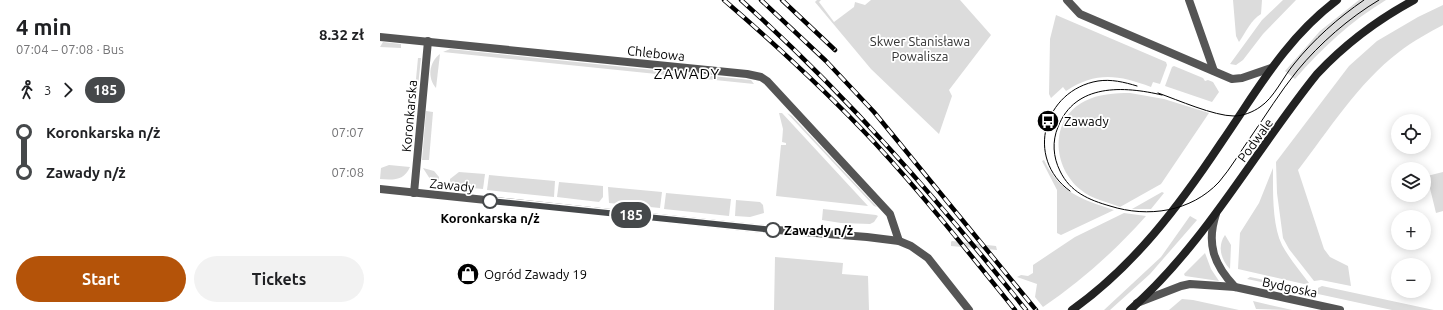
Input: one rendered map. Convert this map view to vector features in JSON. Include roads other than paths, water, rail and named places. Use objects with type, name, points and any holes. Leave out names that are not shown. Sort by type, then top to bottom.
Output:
[{"type":"main road","name":"Podwale","points":[[1072,310],[1117,274],[1162,226],[1213,155],[1271,68],[1302,32],[1337,0]]},
{"type":"main road","name":"Podwale","points":[[1130,310],[1179,260],[1317,74],[1339,52],[1372,24],[1414,0]]},
{"type":"street","points":[[1067,0],[1080,14],[1214,71],[1237,79],[1271,68]]},
{"type":"street","points":[[1189,0],[1214,71]]},
{"type":"street","name":"Chlebowa","points":[[380,37],[752,74],[767,81],[890,214],[899,241]]},
{"type":"street","name":"Koronkarska","points":[[414,193],[428,42]]},
{"type":"street","name":"Zawady","points":[[380,189],[764,229],[899,241],[911,246],[928,258],[969,310]]},
{"type":"street","points":[[1216,212],[1212,226],[1213,252],[1218,267],[1235,287]]},
{"type":"street","name":"Bydgoska","points":[[1138,303],[1181,286],[1190,284],[1235,287],[1340,310]]},
{"type":"tram line","points":[[1158,93],[1206,111],[1234,116],[1251,112],[1260,107],[1270,98],[1290,69],[1318,38],[1345,14],[1364,0]]},
{"type":"tram line","points":[[1162,95],[1132,90],[1102,91],[1088,95],[1076,102],[1066,113],[1058,127],[1054,143],[1055,155],[1060,171],[1075,190],[1095,201],[1124,210],[1139,212],[1168,210],[1196,200],[1208,192],[1223,177],[1285,87],[1315,51],[1335,32],[1379,0]]},
{"type":"tram line","points":[[1070,191],[1056,177],[1047,161],[1044,144],[1046,127],[1053,111],[1064,97],[1079,87],[1098,81],[1118,81],[1137,86]]},
{"type":"railway","points":[[724,0],[801,69],[893,162],[1015,310]]},
{"type":"railway","points":[[741,0],[780,36],[854,110],[890,149],[959,228],[1026,310]]},
{"type":"railway","points":[[761,0],[826,61],[874,112],[1036,310]]},
{"type":"railway","points":[[782,0],[835,50]]},
{"type":"place","name":"Zawady","points":[[1048,121]]},
{"type":"place","name":"Koronkarska n/ż","points":[[490,201]]},
{"type":"place","name":"Zawady n/ż","points":[[773,230]]},
{"type":"place","name":"Ogród Zawady 19","points":[[468,274]]},
{"type":"district","name":"ZAWADY","points":[[687,74]]},
{"type":"park label","name":"Skwer Stanisława Powalisza","points":[[920,48]]}]
